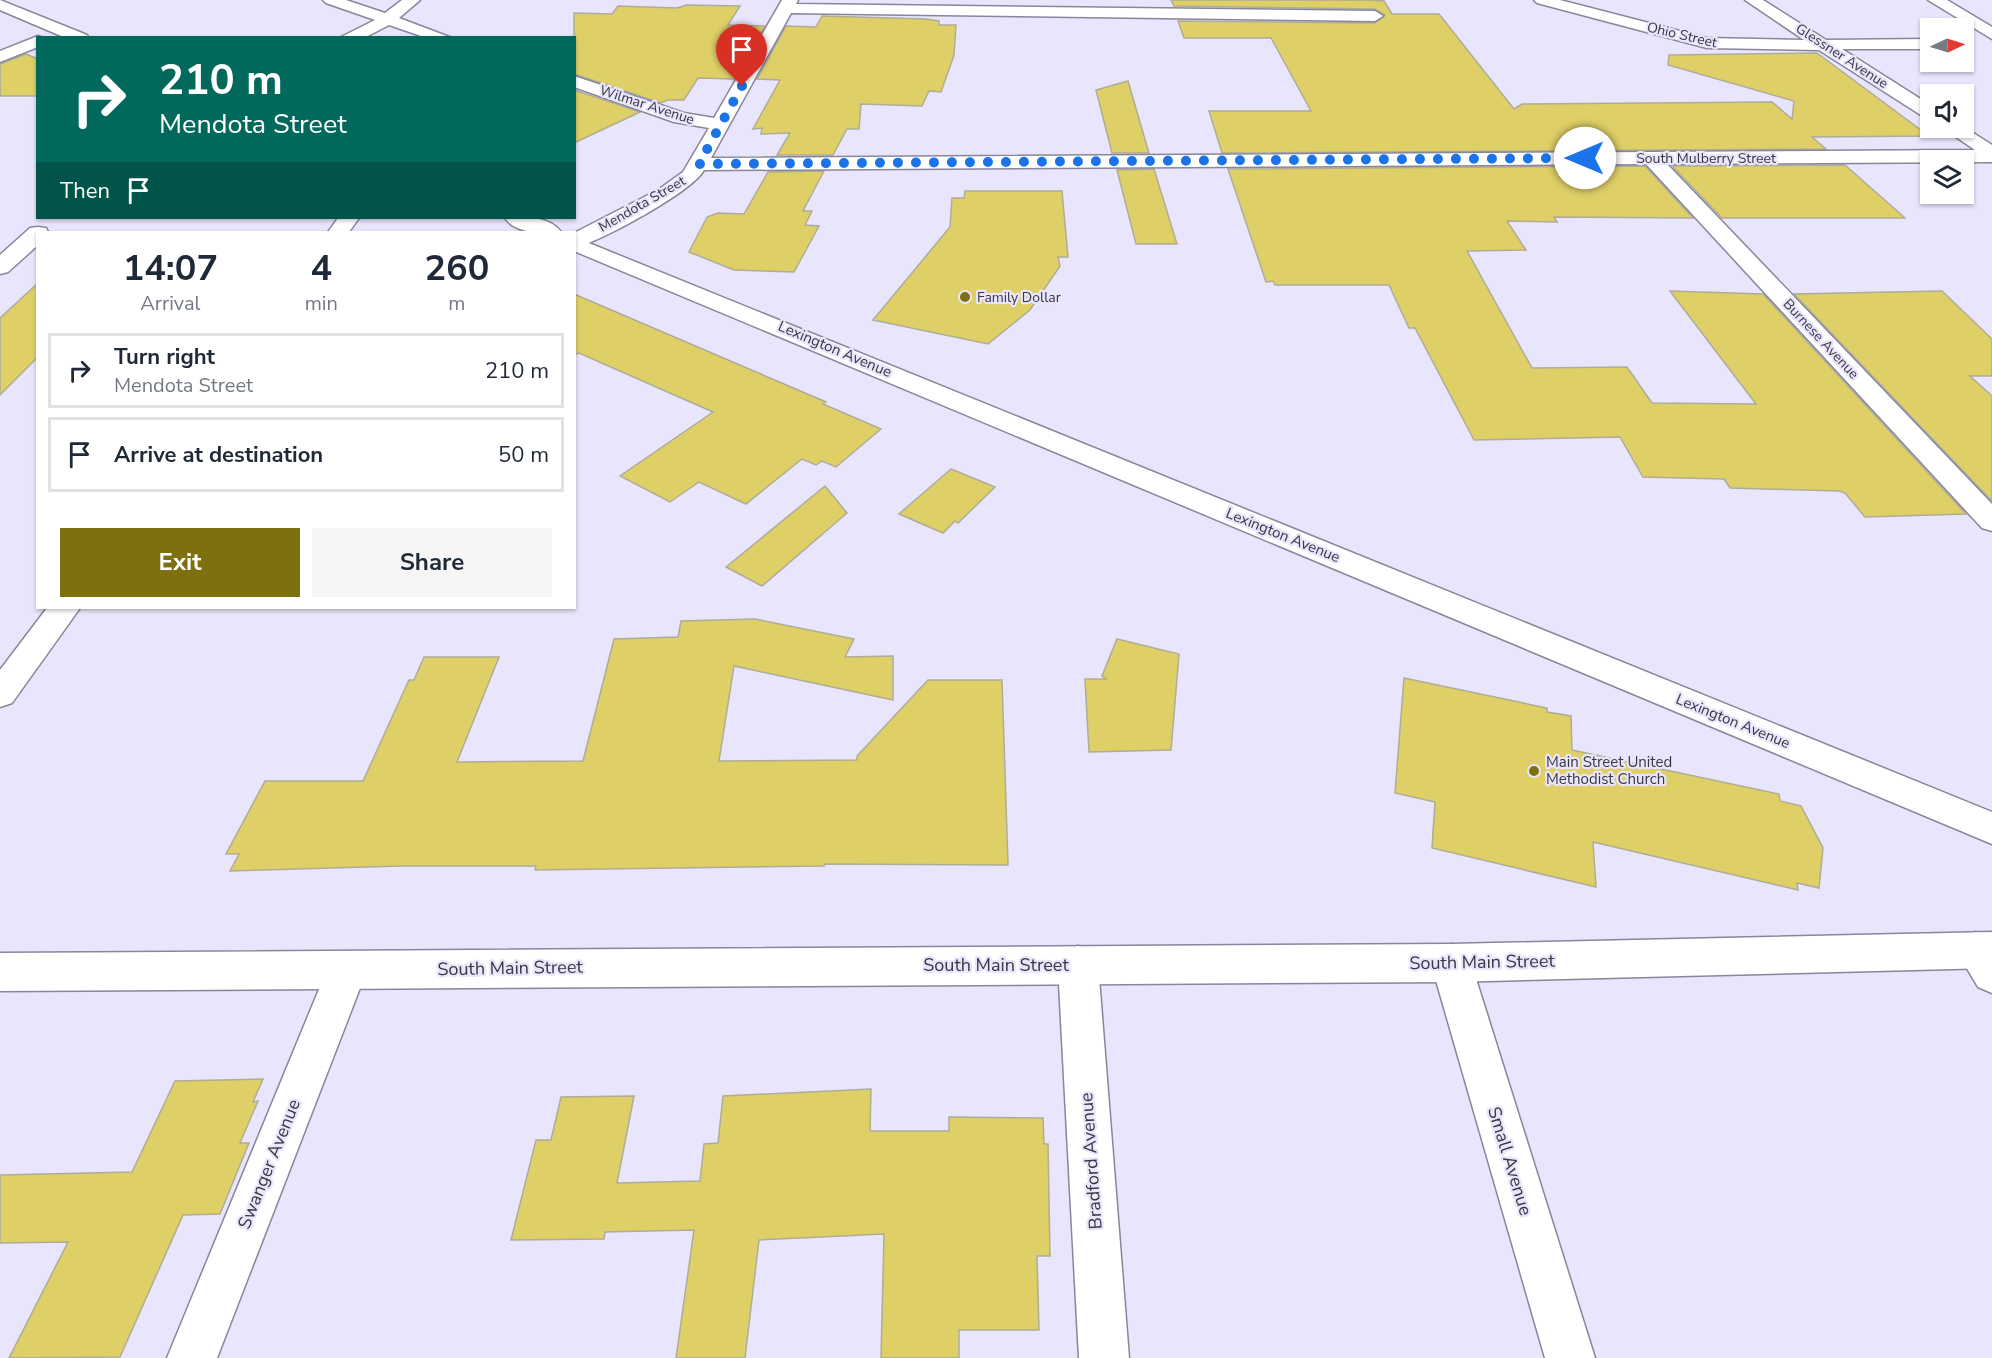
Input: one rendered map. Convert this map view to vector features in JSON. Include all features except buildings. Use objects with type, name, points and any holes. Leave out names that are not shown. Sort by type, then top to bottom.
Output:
[{"type":"main road","points":[[331,0],[438,36]]},
{"type":"main road","points":[[353,36],[375,28],[412,0]]},
{"type":"main road","name":"Ohio Street","points":[[1542,0],[1707,43],[1920,44]]},
{"type":"main road","name":"Glessner Avenue","points":[[1754,0],[1920,106]]},
{"type":"main road","points":[[1936,0],[1992,34]]},
{"type":"main road","points":[[0,4],[76,36]]},
{"type":"main road","points":[[787,4],[1375,16]]},
{"type":"main road","name":"Mendota Street","points":[[576,241],[672,190],[691,176],[787,4]]},
{"type":"main road","points":[[51,36],[64,31]]},
{"type":"main road","points":[[0,57],[36,42]]},
{"type":"main road","points":[[1974,44],[1992,44]]},
{"type":"main road","name":"Wilmar Avenue","points":[[576,82],[681,118],[721,125]]},
{"type":"main road","points":[[1967,138],[1992,155]]},
{"type":"main road","name":"South Mulberry Street","points":[[699,164],[1992,155]]},
{"type":"main road","name":"Burnese Avenue","points":[[1651,158],[1992,520]]},
{"type":"main road","points":[[40,231],[54,219]]},
{"type":"main road","points":[[339,231],[348,219]]},
{"type":"main road","points":[[518,219],[548,231]]},
{"type":"main road","points":[[0,267],[36,235]]},
{"type":"main road","name":"Lexington Avenue","points":[[576,243],[1992,828]]},
{"type":"main road","points":[[0,694],[63,609]]},
{"type":"main road","name":"South Main Street","points":[[0,972],[1987,958]]},
{"type":"main road","name":"Small Avenue","points":[[1451,963],[1570,1358]]},
{"type":"main road","name":"Bradford Avenue","points":[[1078,965],[1104,1358]]},
{"type":"main road","name":"Swanger Avenue","points":[[192,1358],[347,970]]},
{"type":"place","name":"Family Dollar","points":[[965,297]]},
{"type":"place","name":"Main Street United Methodist Church","points":[[1534,771]]},
{"type":"route","points":[[742,86],[699,164],[1585,158]]}]
